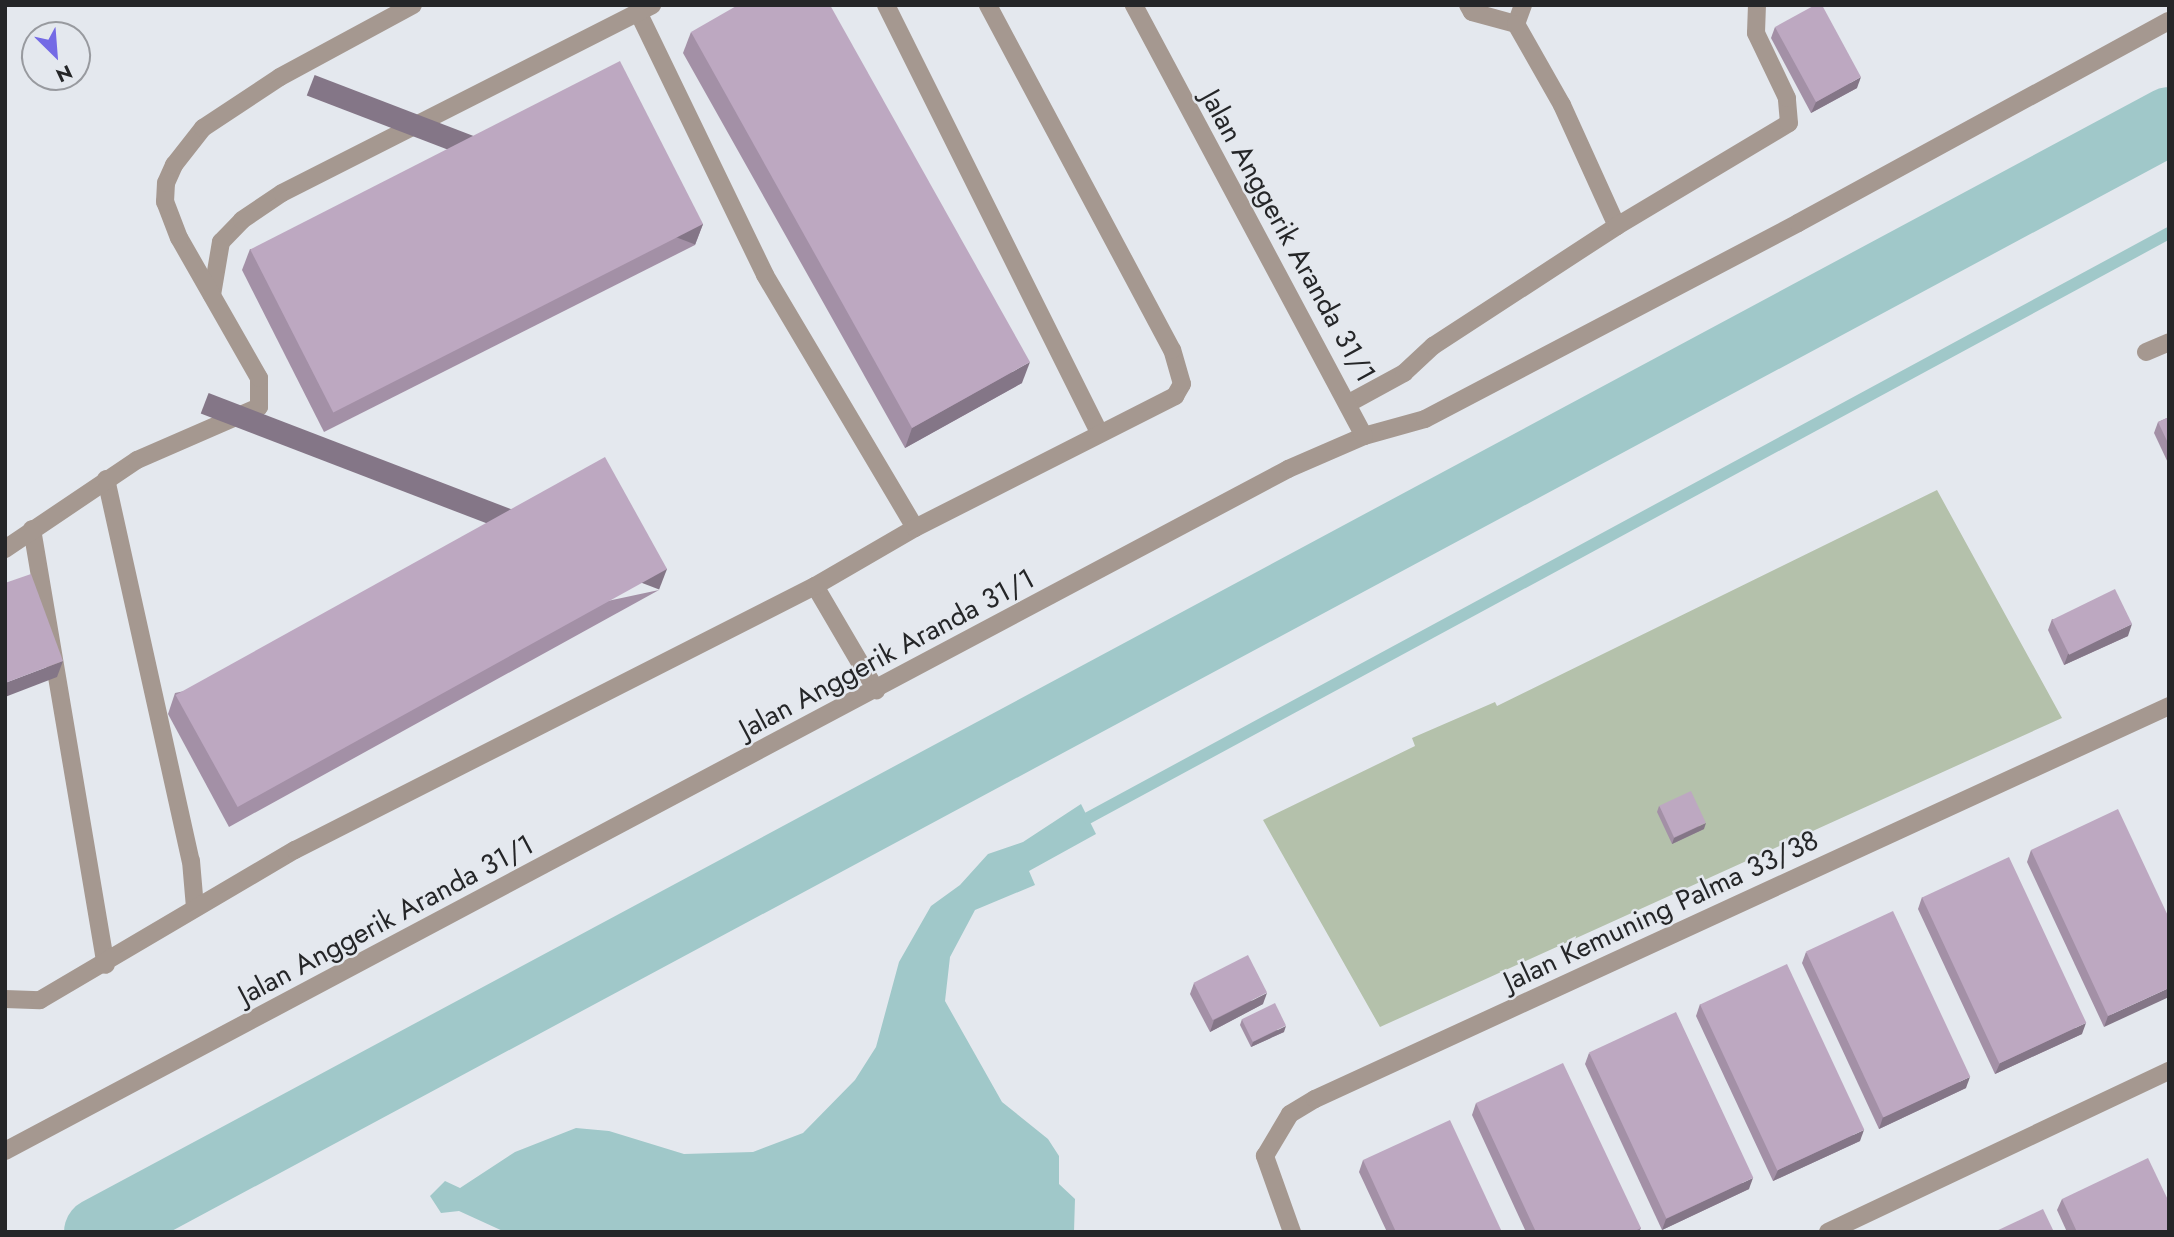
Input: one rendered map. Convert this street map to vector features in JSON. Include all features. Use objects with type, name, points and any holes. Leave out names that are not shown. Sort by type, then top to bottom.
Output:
[{"type":"street","points":[[5,549],[137,460],[253,412],[262,402],[259,377],[179,238],[165,202],[174,165],[203,128],[280,77],[413,5]]},
{"type":"street","points":[[886,5],[1099,432]]},
{"type":"street","points":[[5,999],[40,1000],[106,965],[195,908],[295,850],[815,586],[915,527],[1175,396],[1182,384],[1172,350],[988,5]]},
{"type":"street","name":"Jalan Anggerik Aranda 31/1","points":[[5,1151],[1288,469],[1364,436],[1349,403],[1134,5]]},
{"type":"street","points":[[1468,5],[1472,12],[1516,24],[1562,105],[1617,226]]},
{"type":"street","points":[[1516,24],[1522,5]]},
{"type":"street","points":[[1349,403],[1404,373],[1433,346],[1617,226],[1789,123],[1787,98],[1756,33],[1757,5]]},
{"type":"street","points":[[212,295],[221,242],[242,220],[282,193],[645,9],[765,275],[915,527]]},
{"type":"street","points":[[1364,436],[1425,419],[2169,21]]},
{"type":"street","points":[[2146,352],[2169,342]]},
{"type":"street","points":[[106,479],[191,861],[195,908]]},
{"type":"street","points":[[32,529],[63,690],[106,965]]},
{"type":"street","points":[[815,586],[876,690]]},
{"type":"street","name":"Jalan Kemuning Palma 33/38","points":[[1291,1230],[1265,1156],[1290,1114],[1315,1099],[2169,706]]},
{"type":"street","points":[[1828,1232],[2169,1072]]},
{"type":"green space","points":[[1937,490],[2062,718],[1380,1027],[1263,820],[1415,746],[1412,738],[1495,702],[1497,706]]},
{"type":"water","points":[[1081,804],[1096,834],[1029,871],[1035,885],[975,910],[950,957],[945,1001],[1002,1102],[1048,1139],[1059,1156],[1059,1184],[1075,1199],[1074,1232],[505,1232],[459,1211],[441,1213],[430,1196],[445,1181],[460,1188],[515,1152],[576,1128],[609,1131],[684,1154],[753,1152],[803,1133],[855,1080],[876,1047],[899,962],[931,906],[960,885],[988,854],[1023,842]]},
{"type":"building","points":[[738,5],[830,5],[1030,362],[912,428],[691,32]]},
{"type":"building","points":[[1815,5],[1822,5],[1861,77],[1816,102],[1775,27]]},
{"type":"building","points":[[620,61],[703,224],[333,412],[250,249]]},
{"type":"building","points":[[2169,417],[2169,445],[2158,422]]},
{"type":"building","points":[[605,457],[667,569],[238,807],[176,695]]},
{"type":"building","points":[[31,574],[63,661],[5,683],[5,583]]},
{"type":"building","points":[[2115,589],[2132,624],[2069,655],[2052,620]]},
{"type":"building","points":[[1691,791],[1706,823],[1674,838],[1659,806]]},
{"type":"building","points":[[2118,809],[2169,918],[2169,988],[2108,1016],[2031,850]]},
{"type":"building","points":[[2009,857],[2086,1023],[1999,1063],[1922,898]]},
{"type":"building","points":[[1893,911],[1970,1077],[1883,1117],[1806,952]]},
{"type":"building","points":[[1248,955],[1267,992],[1213,1020],[1194,983]]},
{"type":"building","points":[[1787,964],[1864,1130],[1777,1170],[1700,1005]]},
{"type":"building","points":[[1275,1003],[1286,1025],[1253,1042],[1242,1019]]},
{"type":"building","points":[[1676,1012],[1753,1178],[1666,1218],[1589,1053]]},
{"type":"building","points":[[1563,1063],[1641,1228],[1633,1232],[1536,1232],[1476,1103]]},
{"type":"building","points":[[1450,1120],[1502,1232],[1396,1232],[1363,1160]]},
{"type":"building","points":[[2148,1158],[2169,1202],[2169,1232],[2077,1232],[2062,1199]]},
{"type":"building","points":[[2043,1209],[2054,1232],[1994,1232]]},
{"type":"waterway","points":[[98,1232],[2169,121]]},
{"type":"waterway","points":[[1088,818],[2169,233]]}]
